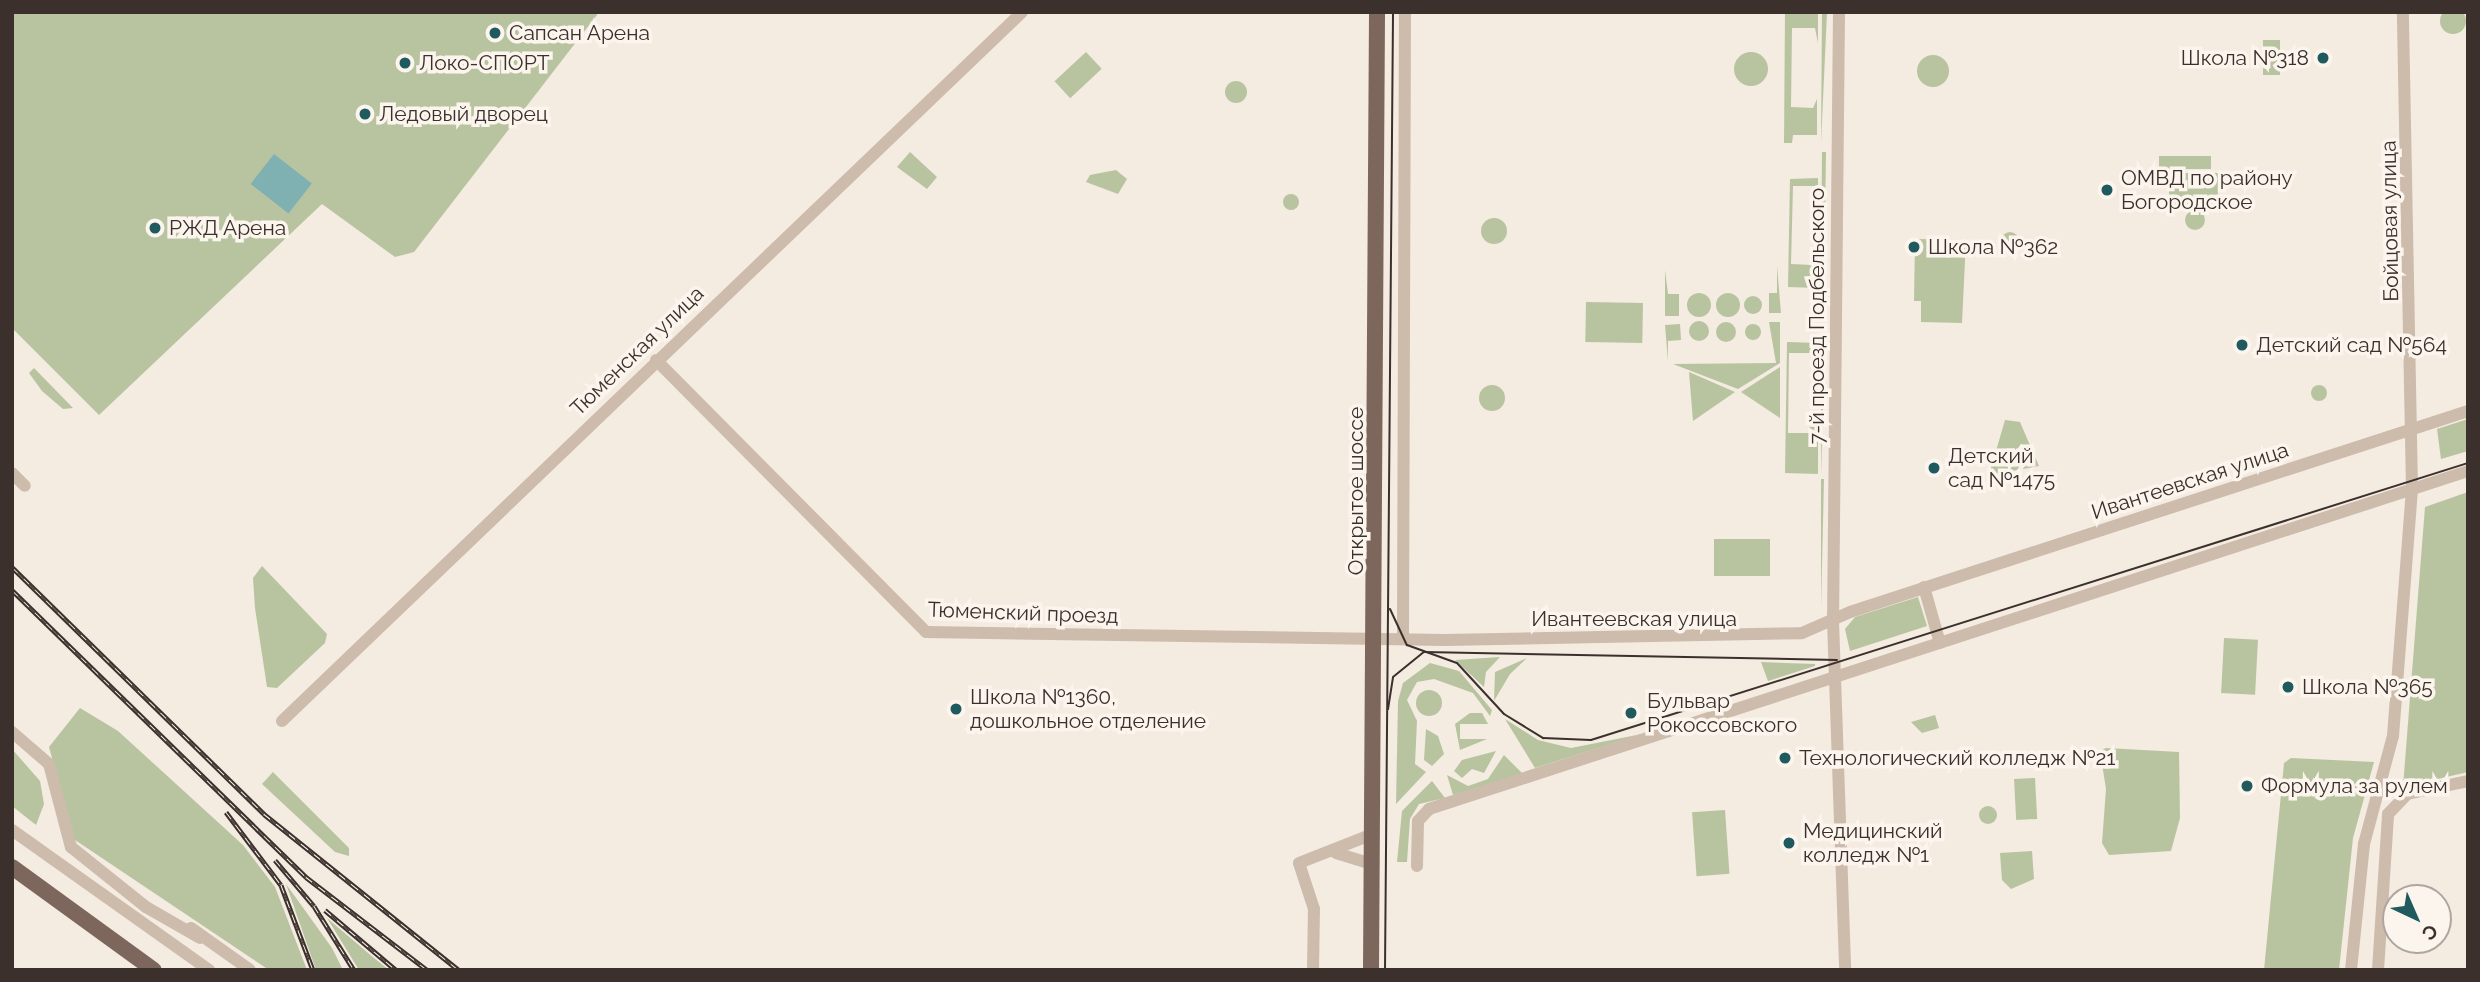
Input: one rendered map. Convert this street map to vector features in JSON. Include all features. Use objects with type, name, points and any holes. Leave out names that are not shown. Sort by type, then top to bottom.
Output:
[{"type":"main road","name":"Открытое шоссе","points":[[1371,970],[1377,637],[1377,12]]},
{"type":"main road","points":[[12,867],[154,970]]},
{"type":"street","name":"Тюменская улица","points":[[282,721],[1022,12]]},
{"type":"street","points":[[1403,638],[1405,12]]},
{"type":"street","name":"7-й проезд Подбельского","points":[[1838,677],[1833,621],[1839,12]]},
{"type":"street","name":"Бойцовая улица","points":[[2351,970],[2359,876],[2393,736],[2412,489],[2414,428],[2403,12]]},
{"type":"street","name":"Тюменский проезд","points":[[656,360],[918,630],[1377,637]]},
{"type":"street","name":"Ивантеевская улица","points":[[1377,637],[1759,638],[1802,633],[1924,587],[2468,411]]},
{"type":"street","points":[[1417,866],[1424,813],[2468,471]]},
{"type":"street","points":[[12,473],[25,486]]},
{"type":"street","points":[[1924,587],[1940,643]]},
{"type":"street","points":[[1838,677],[1845,970]]},
{"type":"street","points":[[12,732],[49,764],[63,830],[81,857],[146,907],[252,970]]},
{"type":"street","points":[[2378,970],[2388,814],[2395,801],[2468,781]]},
{"type":"street","points":[[12,830],[209,970]]},
{"type":"street","points":[[1313,970],[1314,909],[1298,863],[1336,853],[1373,834]]},
{"type":"street","points":[[1336,853],[1373,864]]},
{"type":"street","points":[[191,928],[252,970]]},
{"type":"green space","points":[[2453,8],[2462,12],[2466,21],[2462,30],[2453,34],[2444,30],[2440,21],[2444,12]]},
{"type":"green space","name":"РЖД Арена","points":[[12,12],[597,12],[597,15],[414,252],[395,257],[322,204],[99,415],[12,328]]},
{"type":"green space","points":[[1785,12],[1818,12],[1818,43],[1815,28],[1792,28],[1791,107],[1813,108],[1817,99],[1817,135],[1793,135],[1792,143],[1784,143]]},
{"type":"green space","points":[[1822,12],[1827,12],[1821,143]]},
{"type":"green space","points":[[2263,40],[2280,40],[2280,75],[2263,75]]},
{"type":"green space","points":[[1086,52],[1102,69],[1070,98],[1055,81]]},
{"type":"green space","points":[[1751,52],[1763,57],[1768,69],[1763,81],[1751,86],[1739,81],[1734,69],[1739,57]]},
{"type":"green space","points":[[1933,55],[1944,60],[1949,71],[1944,82],[1933,87],[1922,82],[1917,71],[1922,60]]},
{"type":"green space","points":[[1236,81],[1244,84],[1247,92],[1244,100],[1236,103],[1228,100],[1225,92],[1228,84]]},
{"type":"green space","points":[[910,152],[937,177],[927,189],[897,167]]},
{"type":"green space","points":[[1822,152],[1826,152],[1824,288],[1821,288]]},
{"type":"green space","points":[[2159,156],[2211,156],[2211,169],[2159,169]]},
{"type":"green space","points":[[1116,170],[1127,179],[1118,194],[1086,182],[1090,175]]},
{"type":"green space","points":[[2169,173],[2218,173],[2218,205],[2169,205]]},
{"type":"green space","points":[[1818,178],[1818,194],[1814,186],[1793,186],[1791,264],[1812,265],[1812,255],[1818,255],[1818,288],[1788,287],[1790,179]]},
{"type":"green space","points":[[1288,194],[1294,194],[1299,202],[1297,208],[1288,210],[1283,205],[1283,199]]},
{"type":"green space","points":[[2195,210],[2202,213],[2205,220],[2202,227],[2195,230],[2188,227],[2185,220],[2188,213]]},
{"type":"green space","points":[[1494,218],[1503,222],[1507,231],[1503,240],[1494,244],[1485,240],[1481,231],[1485,222]]},
{"type":"green space","points":[[2006,232],[2014,232],[2019,241],[2017,248],[2006,250],[2001,245],[2001,237]]},
{"type":"green space","points":[[1915,239],[1966,240],[1962,323],[1921,322],[1921,301],[1914,301]]},
{"type":"green space","points":[[1777,266],[1781,313],[1769,313],[1769,293],[1777,293]]},
{"type":"green space","points":[[1665,270],[1668,294],[1679,294],[1679,316],[1665,316]]},
{"type":"green space","points":[[1699,293],[1710,300],[1711,305],[1704,316],[1699,317],[1688,310],[1687,305],[1694,294]]},
{"type":"green space","points":[[1728,293],[1736,297],[1740,305],[1736,313],[1728,317],[1720,313],[1716,305],[1720,297]]},
{"type":"green space","points":[[1753,296],[1759,299],[1762,305],[1759,311],[1753,314],[1747,311],[1744,305],[1747,299]]},
{"type":"green space","points":[[1586,302],[1643,303],[1642,343],[1585,342]]},
{"type":"green space","points":[[1699,321],[1706,324],[1709,331],[1706,338],[1699,341],[1692,338],[1689,331],[1692,324]]},
{"type":"green space","points":[[1726,322],[1733,325],[1736,332],[1733,339],[1726,342],[1719,339],[1716,332],[1719,325]]},
{"type":"green space","points":[[1769,322],[1780,322],[1780,363],[1738,389],[1673,364],[1776,363]]},
{"type":"green space","points":[[1680,324],[1681,340],[1668,341],[1668,361],[1665,325]]},
{"type":"green space","points":[[1750,324],[1756,324],[1761,332],[1759,338],[1750,340],[1745,335],[1745,329]]},
{"type":"green space","points":[[1787,342],[1818,343],[1818,362],[1812,362],[1811,353],[1789,353],[1788,433],[1809,433],[1810,424],[1818,424],[1818,474],[1785,473]]},
{"type":"green space","points":[[1821,342],[1825,342],[1821,475]]},
{"type":"green space","points":[[1780,367],[1780,418],[1741,392]]},
{"type":"green space","points":[[34,368],[73,408],[63,409],[42,391],[29,373]]},
{"type":"green space","points":[[1689,372],[1735,392],[1693,421]]},
{"type":"green space","points":[[1492,385],[1501,389],[1505,398],[1501,407],[1492,411],[1483,407],[1479,398],[1483,389]]},
{"type":"green space","points":[[2319,385],[2325,387],[2325,399],[2319,401],[2313,399],[2311,393],[2313,387]]},
{"type":"green space","points":[[2468,419],[2468,451],[2441,459],[2437,429]]},
{"type":"green space","points":[[2005,420],[2020,422],[2039,466],[1989,475]]},
{"type":"green space","points":[[1821,479],[1824,479],[1821,608]]},
{"type":"green space","points":[[2468,492],[2468,772],[2403,787],[2425,507]]},
{"type":"green space","points":[[1714,539],[1770,539],[1770,576],[1714,576]]},
{"type":"green space","points":[[262,566],[327,634],[325,643],[277,688],[267,687],[255,608],[253,578]]},
{"type":"green space","points":[[1918,597],[1927,626],[1850,651],[1845,629],[1855,617]]},
{"type":"green space","points":[[2224,638],[2258,640],[2255,695],[2221,693]]},
{"type":"green space","points":[[1500,657],[1486,672],[1484,687],[1455,660]]},
{"type":"green space","points":[[1527,658],[1510,674],[1494,701],[1495,672]]},
{"type":"green space","points":[[1761,662],[1815,664],[1815,666],[1768,681]]},
{"type":"green space","points":[[1430,663],[1459,671],[1492,710],[1490,716],[1473,693],[1434,679],[1417,682],[1407,700],[1417,721],[1415,764],[1426,772],[1396,804],[1398,701],[1403,683]]},
{"type":"green space","points":[[1429,690],[1438,694],[1442,703],[1438,712],[1429,716],[1420,712],[1416,703],[1420,694]]},
{"type":"green space","points":[[80,708],[118,731],[243,845],[275,887],[307,970],[269,970],[75,840],[49,747]]},
{"type":"green space","points":[[1470,713],[1482,713],[1488,724],[1460,724],[1460,739],[1487,739],[1460,750],[1455,724]]},
{"type":"green space","points":[[1935,715],[1939,728],[1922,733],[1911,722]]},
{"type":"green space","points":[[1505,719],[1538,740],[1571,748],[1642,734],[1535,768]]},
{"type":"green space","points":[[1426,729],[1438,736],[1444,754],[1432,766],[1424,760]]},
{"type":"green space","points":[[2106,748],[2179,752],[2180,818],[2171,851],[2109,855],[2102,843],[2106,789],[2100,751]]},
{"type":"green space","points":[[12,749],[40,781],[44,804],[36,825],[12,806]]},
{"type":"green space","points":[[1496,751],[1484,773],[1472,769],[1462,778],[1454,771],[1462,760]]},
{"type":"green space","points":[[1504,755],[1523,774],[1453,795],[1447,775],[1468,786],[1488,779]]},
{"type":"green space","points":[[2291,758],[2374,762],[2353,838],[2339,970],[2264,970],[2284,763]]},
{"type":"green space","points":[[273,772],[349,848],[349,856],[335,852],[262,784]]},
{"type":"green space","points":[[2035,778],[2037,819],[2016,820],[2014,779]]},
{"type":"green space","points":[[1432,781],[1445,798],[1419,804],[1410,819],[1407,862],[1397,862],[1402,811]]},
{"type":"green space","points":[[1988,806],[1994,809],[1997,815],[1994,821],[1988,824],[1982,821],[1979,815],[1982,809]]},
{"type":"green space","points":[[1725,810],[1729,874],[1697,876],[1692,812]]},
{"type":"green space","points":[[2032,851],[2034,879],[2011,889],[2002,880],[2000,853]]},
{"type":"green space","points":[[286,884],[332,948],[343,970],[316,970]]},
{"type":"green space","points":[[327,918],[374,958],[389,970],[359,970]]},
{"type":"water","points":[[274,154],[312,184],[288,213],[251,184]]},
{"type":"tram line","points":[[1385,970],[1393,12]]},
{"type":"tram line","points":[[1390,609],[1407,645],[1457,663],[1504,714],[1543,738],[1591,740],[2468,463]]},
{"type":"tram line","points":[[1388,709],[1393,677],[1424,652],[1837,660]]},
{"type":"railway","points":[[12,567],[264,814],[459,970]]},
{"type":"railway","points":[[12,590],[306,877],[427,970]]},
{"type":"railway","points":[[226,812],[281,885],[313,970]]},
{"type":"railway","points":[[275,860],[314,906],[354,970]]},
{"type":"railway","points":[[325,910],[396,970]]},
{"type":"place","name":"Сапсан Арена","points":[[495,33]]},
{"type":"place","name":"Школа №318","points":[[2323,58]]},
{"type":"place","name":"Локо-СПОРТ","points":[[405,63]]},
{"type":"place","name":"Ледовый дворец","points":[[365,114]]},
{"type":"place","name":"ОМВД по району Богородское","points":[[2107,190]]},
{"type":"place","name":"РЖД Арена","points":[[155,228]]},
{"type":"place","name":"Школа №362","points":[[1914,247]]},
{"type":"place","name":"Детский сад №564","points":[[2242,345]]},
{"type":"place","name":"Детский сад №1475","points":[[1934,468]]},
{"type":"place","name":"Школа №365","points":[[2288,687]]},
{"type":"place","name":"Школа №1360, дошкольное отделение","points":[[956,709]]},
{"type":"place","name":"Бульвар Рокоссовского","points":[[1631,713]]},
{"type":"place","name":"Технологический колледж №21","points":[[1785,758]]},
{"type":"place","name":"Формула за рулем","points":[[2247,786]]},
{"type":"place","name":"Медицинский колледж №1","points":[[1789,843]]}]
